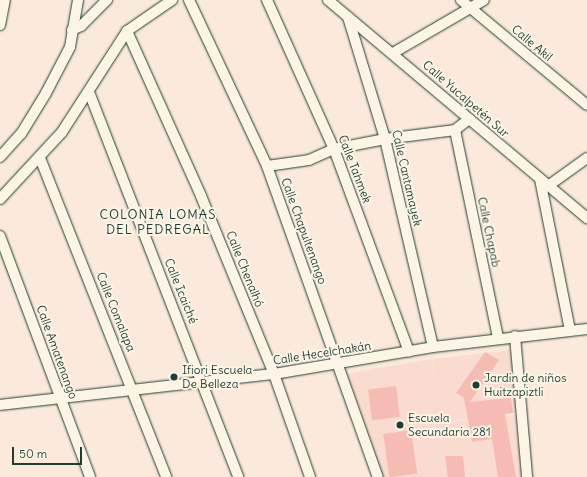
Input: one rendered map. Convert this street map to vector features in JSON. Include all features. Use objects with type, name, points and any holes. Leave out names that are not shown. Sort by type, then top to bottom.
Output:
[{"type":"street","points":[[0,25],[5,0]]},
{"type":"street","points":[[0,157],[20,134],[46,94],[70,47],[78,0]]},
{"type":"street","points":[[72,30],[81,26],[107,0]]},
{"type":"street","points":[[0,199],[40,158],[62,132],[127,31],[172,0]]},
{"type":"street","name":"Calle Chapultenango","points":[[189,0],[267,166],[378,477]]},
{"type":"street","name":"Calle Tahmek","points":[[267,0],[334,149],[409,352]]},
{"type":"street","name":"Calle Yucalpetén Sur","points":[[328,0],[587,218]]},
{"type":"street","name":"Calle Akil","points":[[461,0],[587,105]]},
{"type":"street","points":[[393,54],[484,0]]},
{"type":"street","name":"Calle Cantamayek","points":[[348,17],[385,138],[433,347]]},
{"type":"street","name":"Calle Chenalhó","points":[[127,31],[201,196],[274,374],[310,477]]},
{"type":"street","name":"Calle Icaiché","points":[[89,92],[204,382],[238,477]]},
{"type":"street","points":[[267,166],[309,160],[334,149],[385,138],[454,130],[469,119]]},
{"type":"street","name":"Calle Chapab","points":[[454,130],[498,338]]},
{"type":"street","name":"Calle Comalapa","points":[[40,158],[166,477]]},
{"type":"street","points":[[548,186],[587,158]]},
{"type":"street","points":[[540,179],[570,330]]},
{"type":"street","name":"Calle Amatenango","points":[[0,236],[90,477]]},
{"type":"street","name":"Calle Hecelchakán","points":[[0,405],[60,397],[274,374],[433,347],[515,336],[587,329]]},
{"type":"street","points":[[515,336],[528,477]]},
{"type":"shaded area","points":[[512,350],[518,412],[439,423],[517,415],[523,477],[376,477],[345,374],[432,359],[435,389],[433,359]]},
{"type":"building","points":[[485,352],[499,360],[470,402],[511,398],[513,413],[505,414],[516,477],[498,477],[492,439],[472,442],[464,398],[456,393]]},
{"type":"building","points":[[396,386],[400,417],[372,420],[368,389]]},
{"type":"building","points":[[411,430],[417,474],[389,477],[383,434]]},
{"type":"building","points":[[445,456],[463,456],[465,477],[448,477]]},
{"type":"place","name":"Ifiori Escuela De Belleza","points":[[174,377]]},
{"type":"place","name":"Jardin de niños Huitzapiztli","points":[[476,385]]},
{"type":"place","name":"Escuela Secundaria 281","points":[[400,425]]},
{"type":"district","name":"COLONIA LOMAS DEL PEDREGAL","points":[[158,224]]}]
